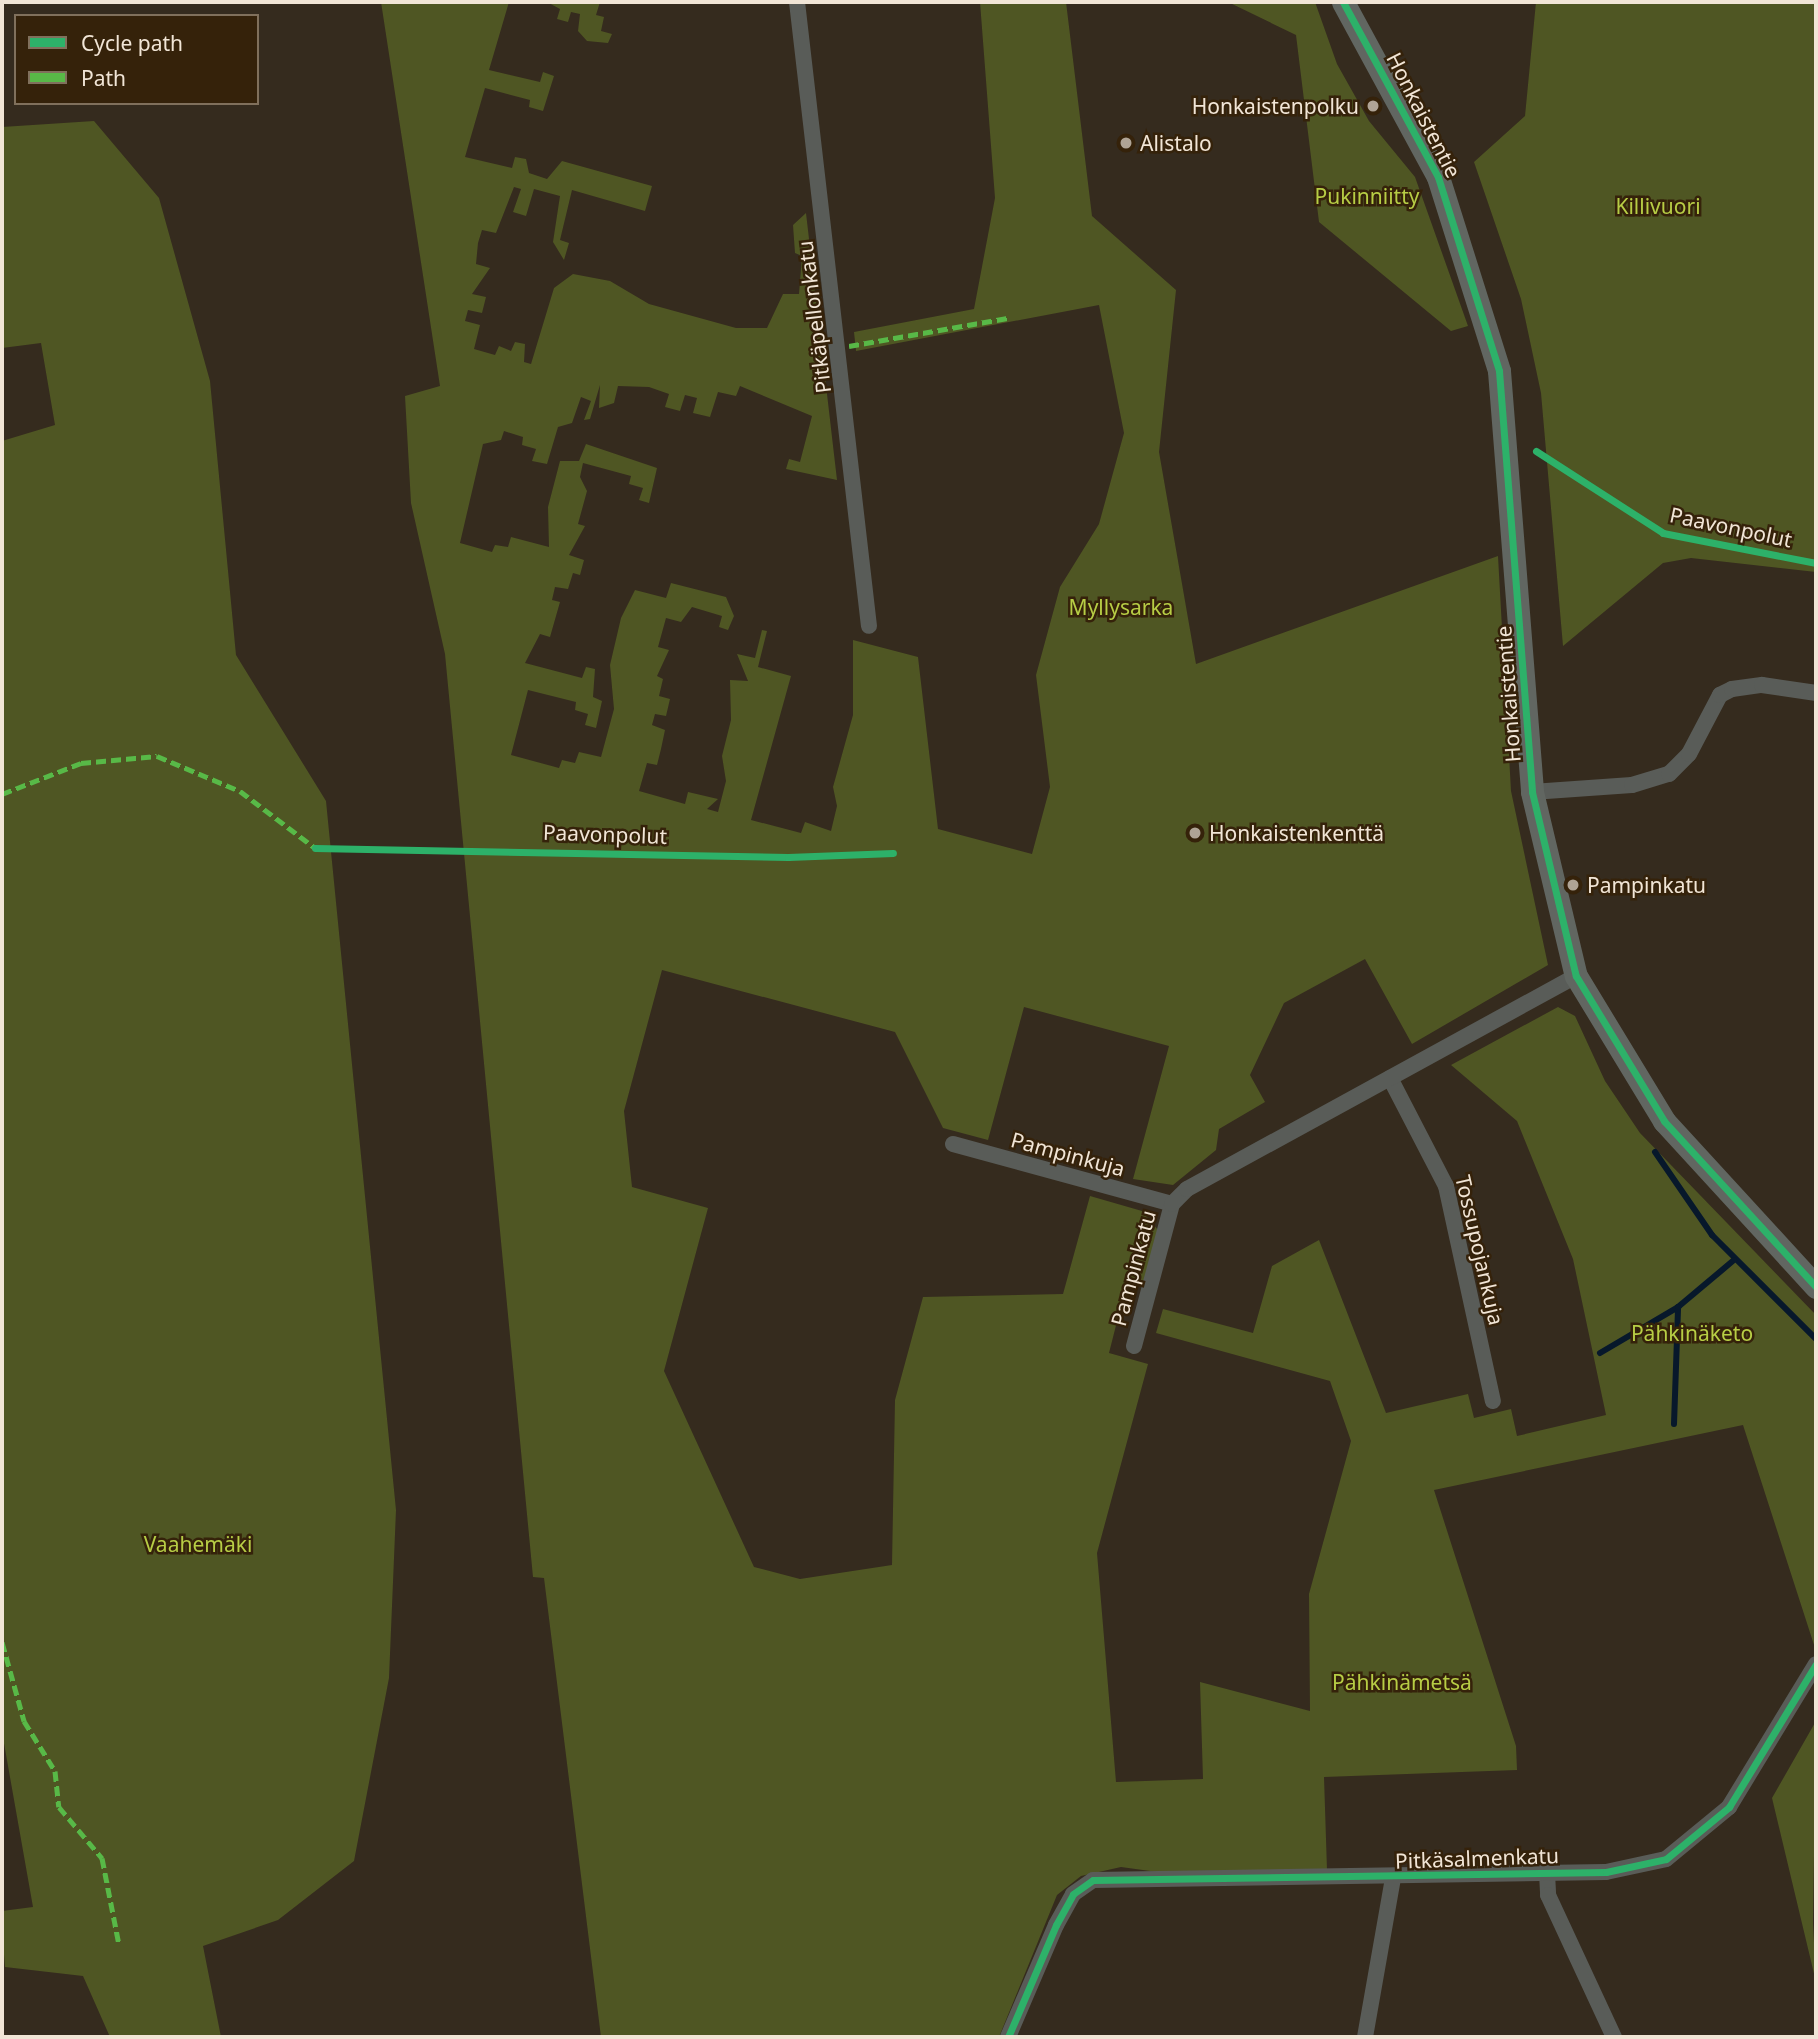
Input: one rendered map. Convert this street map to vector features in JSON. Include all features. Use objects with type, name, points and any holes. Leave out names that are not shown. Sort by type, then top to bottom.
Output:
[{"type":"street","name":"Pitkäpellonkatu","points":[[797,2],[869,626]]},
{"type":"street","name":"Honkaistentie","points":[[1343,2],[1438,177],[1493,346],[1509,435],[1532,792],[1576,976],[1664,1121],[1816,1287]]},
{"type":"street","points":[[1532,792],[1632,785],[1668,774],[1689,754],[1720,695],[1732,689],[1762,685],[1816,693]]},
{"type":"street","name":"Pampinkatu","points":[[1134,1346],[1172,1204],[1186,1189],[1576,976]]},
{"type":"street","name":"Tossupojankuja","points":[[1390,1078],[1446,1186],[1493,1401]]},
{"type":"street","name":"Pampinkuja","points":[[953,1144],[1172,1204]]},
{"type":"street","name":"Pitkäsalmenkatu","points":[[1008,2037],[1056,1925],[1073,1894],[1093,1880],[1393,1878],[1626,1870],[1686,1849],[1730,1807],[1816,1664]]},
{"type":"street","points":[[1547,1873],[1548,1895],[1614,2037]]},
{"type":"street","points":[[1365,2037],[1393,1878]]},
{"type":"green space","points":[[381,2],[509,2],[489,70],[540,82],[543,72],[554,76],[543,111],[529,107],[530,100],[485,88],[465,157],[512,168],[515,157],[526,159],[529,173],[547,179],[562,161],[652,186],[645,211],[572,190],[560,240],[569,243],[564,260],[553,242],[560,196],[534,189],[526,216],[513,212],[521,189],[514,187],[496,233],[482,230],[478,243],[476,264],[490,268],[472,294],[486,297],[482,313],[468,310],[465,321],[480,325],[474,349],[495,355],[499,346],[511,351],[515,342],[525,344],[524,362],[531,364],[554,288],[573,274],[610,281],[649,304],[736,328],[767,328],[783,294],[799,294],[802,256],[795,253],[793,225],[806,213],[837,480],[786,469],[789,459],[800,462],[812,416],[740,386],[736,396],[718,392],[710,417],[693,413],[697,398],[685,395],[680,411],[665,407],[669,394],[649,387],[618,386],[614,403],[599,408],[600,385],[590,419],[584,420],[591,401],[581,397],[572,423],[558,427],[547,464],[532,461],[536,449],[522,445],[523,437],[504,431],[501,440],[483,444],[460,543],[492,552],[495,545],[508,547],[511,537],[549,547],[548,507],[560,461],[579,461],[586,444],[657,468],[649,503],[639,500],[643,488],[629,484],[631,476],[583,463],[580,477],[587,491],[578,524],[585,526],[569,555],[584,560],[580,575],[573,573],[568,589],[555,587],[552,600],[560,602],[550,637],[540,634],[525,663],[582,678],[586,667],[595,669],[593,697],[602,701],[596,728],[585,725],[588,714],[575,710],[576,702],[528,690],[511,755],[559,768],[562,760],[575,763],[579,752],[601,757],[614,709],[610,665],[621,618],[635,590],[666,598],[671,583],[726,597],[734,616],[728,630],[719,627],[722,616],[692,607],[681,622],[666,618],[658,647],[669,650],[657,676],[663,679],[659,696],[670,699],[666,716],[655,714],[652,725],[665,730],[657,765],[647,763],[639,791],[685,804],[688,792],[718,799],[707,809],[718,812],[726,781],[722,756],[731,720],[730,680],[748,681],[737,654],[755,658],[762,630],[767,631],[758,667],[791,676],[751,820],[801,833],[805,822],[831,831],[837,806],[833,787],[853,715],[853,640],[918,657],[938,829],[1032,854],[1050,787],[1036,675],[1060,587],[1099,524],[1124,433],[1099,305],[856,351],[854,332],[974,309],[995,198],[980,2],[1066,2],[1092,216],[1176,290],[1159,452],[1196,664],[1498,556],[1511,791],[1548,965],[1412,1044],[1365,959],[1284,1003],[1250,1075],[1265,1102],[1219,1129],[1216,1150],[1173,1185],[1133,1179],[1169,1046],[1024,1007],[988,1140],[943,1128],[895,1032],[662,970],[624,1111],[632,1187],[708,1208],[664,1371],[754,1567],[800,1579],[892,1565],[895,1400],[923,1297],[1063,1294],[1090,1196],[1142,1211],[1158,1230],[1144,1281],[1128,1278],[1109,1353],[1148,1364],[1097,1553],[1116,1782],[1203,1779],[1200,1682],[1310,1711],[1309,1594],[1351,1441],[1330,1381],[1156,1333],[1163,1309],[1253,1333],[1272,1266],[1319,1240],[1386,1413],[1468,1394],[1474,1418],[1511,1409],[1517,1436],[1606,1415],[1573,1259],[1517,1121],[1451,1065],[1558,1007],[1575,1016],[1605,1081],[1640,1133],[1816,1315],[1815,1648],[1743,1425],[1434,1490],[1516,1746],[1517,1770],[1324,1777],[1327,1870],[1172,1874],[1121,1867],[1081,1876],[1057,1895],[999,2037],[601,2037],[544,1578],[533,1577],[445,654],[411,503],[405,396],[440,386]]},
{"type":"green space","points":[[547,2],[600,2],[596,15],[604,17],[601,31],[612,34],[608,43],[587,41],[578,31],[580,14],[571,12],[568,22],[557,19],[560,9]]},
{"type":"green space","name":"Pukinniitty","points":[[1228,2],[1315,2],[1337,64],[1369,121],[1415,177],[1468,326],[1451,331],[1319,222],[1296,35]]},
{"type":"green space","name":"Killivuori","points":[[1536,2],[1816,2],[1816,572],[1691,558],[1663,563],[1563,646],[1541,393],[1521,299],[1474,162],[1525,116]]},
{"type":"green space","name":"Vaahemäki","points":[[94,121],[159,198],[210,381],[236,655],[326,801],[396,1510],[389,1678],[354,1861],[278,1920],[203,1946],[221,2037],[110,2037],[83,1976],[5,1967],[2,1930],[2,1911],[33,1907],[2,1732],[2,441],[55,425],[41,343],[2,348],[2,127]]},
{"type":"green space","points":[[1816,1721],[1813,1923],[1816,1982],[1772,1798]]},
{"type":"waterway","points":[[1655,1152],[1712,1235],[1816,1339]]},
{"type":"waterway","points":[[1600,1353],[1678,1307],[1734,1260]]},
{"type":"waterway","points":[[1674,1424],[1678,1307]]},
{"type":"marked path","points":[[849,346],[1008,318]]},
{"type":"marked path","points":[[2,794],[81,763],[157,756],[240,791],[315,848]]},
{"type":"marked path","points":[[2,1642],[24,1721],[55,1771],[59,1807],[102,1858],[119,1945]]},
{"type":"cycle path","points":[[1343,2],[1438,177],[1499,371],[1532,792],[1576,976],[1664,1121],[1816,1287]]},
{"type":"cycle path","name":"Paavonpolut","points":[[1536,451],[1663,533],[1816,563]]},
{"type":"cycle path","name":"Paavonpolut","points":[[315,848],[788,857],[893,853]]},
{"type":"cycle path","points":[[1008,2037],[1056,1925],[1073,1894],[1093,1880],[1606,1872],[1666,1859],[1729,1807],[1816,1664]]},
{"type":"place","name":"Honkaistenpolku","points":[[1373,106]]},
{"type":"place","name":"Alistalo","points":[[1126,143]]},
{"type":"place","name":"Honkaistenkenttä","points":[[1195,833]]},
{"type":"place","name":"Pampinkatu","points":[[1573,885]]},
{"type":"park label","name":"Myllysarka","points":[[1121,607]]},
{"type":"park label","name":"Pähkinäketo","points":[[1692,1333]]},
{"type":"park label","name":"Pähkinämetsä","points":[[1402,1682]]}]
